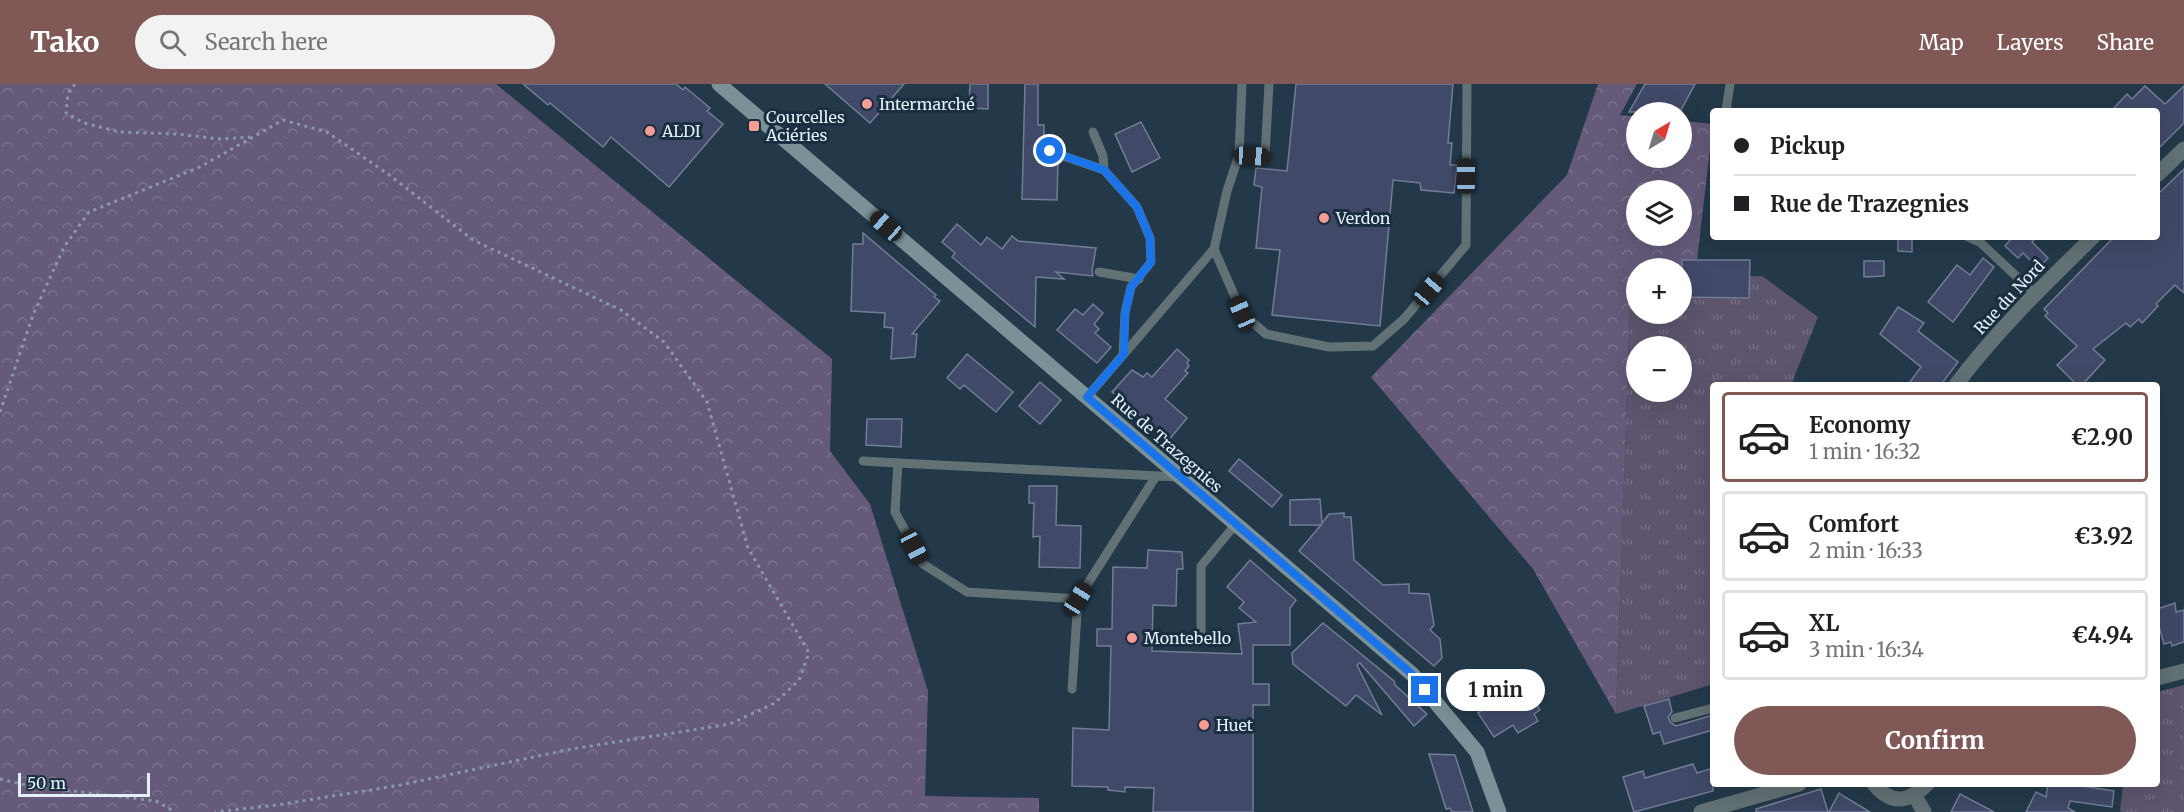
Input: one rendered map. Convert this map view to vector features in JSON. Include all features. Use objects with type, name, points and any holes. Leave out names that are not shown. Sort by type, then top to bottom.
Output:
[{"type":"main road","name":"Rue de Trazegnies","points":[[719,84],[1412,674],[1477,752],[1499,812]]},
{"type":"street","points":[[2160,172],[2184,149]]},
{"type":"street","name":"Rue du Nord","points":[[1958,382],[1973,362],[2035,294],[2090,240]]},
{"type":"street","points":[[2160,677],[2184,670]]},
{"type":"street","points":[[1701,812],[1756,790],[1778,787]]},
{"type":"street","points":[[1876,787],[1899,806],[1924,787]]},
{"type":"street","points":[[1915,796],[1923,812]]},
{"type":"lane","points":[[1087,397],[1214,249],[1227,191],[1239,155],[1242,84]]},
{"type":"lane","points":[[1239,155],[1265,156],[1269,84]]},
{"type":"lane","points":[[1214,249],[1242,313],[1266,334],[1329,347],[1373,346],[1404,320],[1466,246],[1467,84]]},
{"type":"lane","points":[[1726,108],[1730,84]]},
{"type":"lane","points":[[1093,132],[1104,156],[1104,170]]},
{"type":"lane","points":[[1050,151],[1104,170],[1137,207],[1150,238],[1151,262],[1131,287],[1125,314],[1124,354]]},
{"type":"lane","points":[[1974,240],[1981,243],[2035,294]]},
{"type":"lane","points":[[1099,272],[1139,279]]},
{"type":"lane","points":[[862,461],[1179,477]]},
{"type":"lane","points":[[898,463],[896,512],[923,564],[967,592],[1078,599]]},
{"type":"lane","points":[[1072,688],[1078,599],[1156,476]]},
{"type":"lane","points":[[1202,641],[1201,566],[1235,525]]},
{"type":"lane","points":[[1675,718],[1710,709]]},
{"type":"path","points":[[75,84],[68,93],[66,112],[84,123],[120,132],[176,134],[220,139],[252,137]]},
{"type":"path","points":[[0,412],[46,286],[64,247],[89,212],[200,167],[283,120],[327,132],[388,174],[473,240],[621,310],[664,342],[707,402],[748,548],[809,653],[799,680],[775,703],[730,724],[572,749],[394,786],[277,805],[215,812]]},
{"type":"path","points":[[0,779],[30,786],[156,801],[175,812]]},
{"type":"green space","points":[[0,84],[496,84],[832,359],[830,451],[870,504],[928,691],[925,796],[1039,798],[1039,812],[0,812]]},
{"type":"green space","points":[[1598,84],[1637,84],[1620,115],[1626,116],[1626,168],[1692,168],[1692,122],[1710,124],[1710,150],[1695,277],[1692,277],[1692,258],[1626,258],[1626,324],[1629,324],[1629,336],[1626,336],[1627,402],[1616,714],[1533,569],[1371,377],[1567,175]]},
{"type":"green space","points":[[1762,276],[1818,317],[1792,382],[1710,382],[1710,685],[1616,714],[1627,402],[1692,402],[1692,336],[1629,336],[1629,324],[1692,324],[1692,277]]},
{"type":"green space","points":[[2184,685],[2184,812],[2122,812],[2120,811],[2123,787],[2160,787],[2160,691]]},
{"type":"building","name":"ALDI","points":[[523,84],[676,84],[683,90],[685,87],[710,108],[707,111],[723,124],[669,187],[611,137],[603,147]]},
{"type":"building","name":"Intermarché","points":[[825,84],[904,84],[870,123]]},
{"type":"building","points":[[970,84],[988,84],[988,109],[969,108]]},
{"type":"building","points":[[1025,84],[1038,84],[1038,125],[1044,125],[1043,162],[1058,161],[1057,200],[1022,199]]},
{"type":"building","name":"Verdon","points":[[1296,84],[1453,84],[1448,143],[1452,143],[1450,165],[1457,165],[1454,193],[1421,190],[1420,183],[1393,180],[1380,326],[1272,315],[1280,250],[1256,248],[1262,187],[1254,185],[1256,168],[1287,171]]},
{"type":"building","points":[[1645,84],[1695,84],[1685,102],[1635,102]]},
{"type":"building","points":[[2145,86],[2165,104],[2184,86],[2184,123],[2160,147],[2160,108],[2114,108],[2127,94],[2132,99]]},
{"type":"building","points":[[1141,122],[1160,158],[1132,172],[1115,134]]},
{"type":"building","points":[[2184,169],[2184,293],[2175,285],[2156,304],[2158,306],[2142,323],[2139,319],[2130,327],[2126,323],[2093,349],[2105,360],[2085,382],[2074,382],[2057,365],[2077,346],[2045,316],[2048,313],[2044,309],[2111,240],[2160,240],[2160,192]]},
{"type":"building","points":[[957,224],[981,245],[987,237],[1002,249],[1012,236],[1018,241],[1096,248],[1093,276],[1056,272],[1064,279],[1036,277],[1035,327],[952,257],[955,253],[942,242]]},
{"type":"building","points":[[863,233],[936,295],[934,297],[940,301],[912,334],[917,334],[915,357],[891,359],[893,328],[884,327],[885,313],[851,311],[853,244],[863,244]]},
{"type":"building","points":[[1898,240],[1912,240],[1912,252],[1898,251]]},
{"type":"building","points":[[2010,240],[2034,240],[2032,242],[2048,258],[2038,268],[2023,253],[2018,258],[2005,246]]},
{"type":"building","points":[[1983,258],[1994,267],[1953,322],[1928,302],[1957,265],[1970,275]]},
{"type":"building","points":[[1692,260],[1750,260],[1749,298],[1692,297]]},
{"type":"building","points":[[1864,261],[1884,261],[1884,276],[1864,277]]},
{"type":"building","points":[[1093,304],[1103,313],[1094,324],[1099,329],[1095,333],[1111,347],[1097,363],[1057,330],[1075,309],[1083,315]]},
{"type":"building","points":[[1898,307],[1924,323],[1918,331],[1958,362],[1943,382],[1910,382],[1921,367],[1880,334]]},
{"type":"building","points":[[1177,349],[1189,360],[1187,363],[1189,366],[1185,371],[1188,373],[1165,399],[1187,418],[1168,441],[1112,392],[1132,370],[1143,377],[1147,373],[1152,377]]},
{"type":"building","points":[[967,354],[1013,392],[996,412],[964,385],[960,389],[947,378]]},
{"type":"building","points":[[1040,382],[1061,400],[1040,424],[1019,406]]},
{"type":"building","points":[[867,419],[902,419],[901,447],[866,445]]},
{"type":"building","points":[[1239,459],[1282,495],[1272,507],[1229,471]]},
{"type":"building","points":[[1029,486],[1057,486],[1056,525],[1081,526],[1080,568],[1039,567],[1040,536],[1033,537],[1034,503],[1029,503]]},
{"type":"building","points":[[1320,499],[1322,523],[1329,514],[1344,513],[1344,517],[1351,517],[1354,560],[1383,585],[1409,584],[1409,593],[1429,594],[1434,625],[1430,630],[1440,639],[1442,658],[1434,666],[1299,551],[1321,525],[1290,525],[1290,500]]},
{"type":"building","points":[[1148,550],[1182,552],[1183,569],[1177,569],[1176,606],[1153,605],[1152,651],[1242,654],[1238,624],[1256,622],[1239,608],[1244,602],[1227,587],[1250,560],[1296,600],[1290,608],[1290,645],[1253,645],[1253,684],[1269,684],[1269,705],[1253,705],[1253,812],[1153,812],[1154,788],[1125,787],[1125,792],[1108,790],[1108,787],[1072,786],[1073,728],[1109,730],[1111,646],[1097,646],[1097,629],[1112,629],[1113,567],[1147,568]]},
{"type":"building","points":[[2175,603],[2176,612],[2184,610],[2184,642],[2172,646],[2171,642],[2164,644],[2160,630],[2160,608]]},
{"type":"building","points":[[1323,623],[1394,681],[1395,685],[1427,714],[1414,726],[1360,663],[1357,665],[1382,715],[1356,695],[1346,706],[1293,664],[1292,653]]},
{"type":"building","points":[[1516,685],[1524,699],[1531,695],[1540,710],[1534,714],[1538,721],[1518,733],[1513,725],[1494,737],[1478,713],[1498,700],[1496,697]]},
{"type":"building","points":[[1669,699],[1672,712],[1668,717],[1671,723],[1676,726],[1710,716],[1710,731],[1664,744],[1660,732],[1653,734],[1644,706]]},
{"type":"building","points":[[1429,754],[1455,755],[1473,812],[1452,812],[1450,808],[1446,809]]},
{"type":"building","points":[[1693,764],[1697,773],[1710,769],[1710,787],[1713,787],[1713,791],[1634,812],[1623,777],[1643,771],[1645,778]]},
{"type":"building","points":[[2048,787],[2088,787],[2114,791],[2112,807],[2070,801],[2068,808],[2075,812],[2026,812],[2036,792],[2046,797]]},
{"type":"building","points":[[1821,789],[1828,812],[1756,812],[1756,809]]},
{"type":"building","points":[[1839,793],[1845,797],[1870,812],[1829,812]]},
{"type":"building","points":[[1960,794],[1994,812],[1951,812]]},
{"type":"place","name":"Intermarché","points":[[867,104]]},
{"type":"place","name":"Courcelles Aciéries","points":[[754,126]]},
{"type":"place","name":"ALDI","points":[[650,131]]},
{"type":"place","name":"Verdon","points":[[1324,218]]},
{"type":"place","name":"Montebello","points":[[1132,638]]},
{"type":"place","name":"Huet","points":[[1204,725]]},
{"type":"route","points":[[1050,151],[1104,170],[1137,207],[1150,238],[1151,262],[1131,287],[1128,300],[1125,314],[1124,354],[1087,397],[1412,674],[1425,690]]}]
